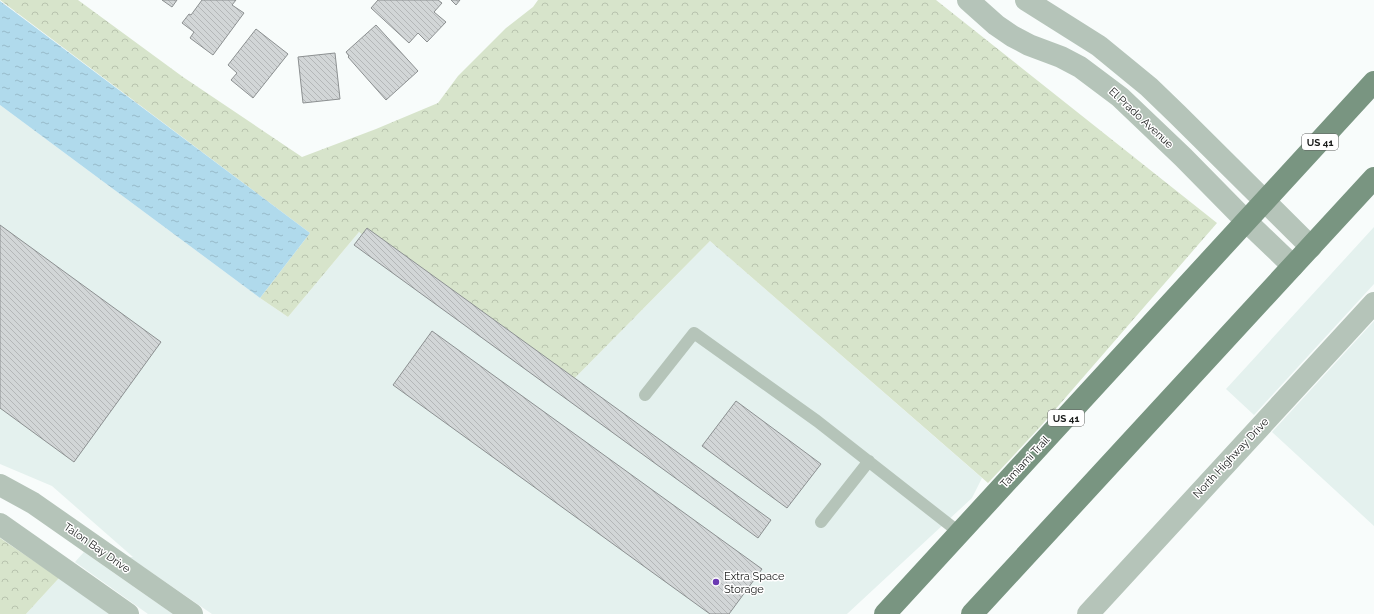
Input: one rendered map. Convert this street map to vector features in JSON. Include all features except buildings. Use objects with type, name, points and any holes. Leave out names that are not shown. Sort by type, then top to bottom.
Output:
[{"type":"main road","name":"US 41","points":[[1246,221],[1374,82]]},
{"type":"main road","points":[[972,614],[1374,178]]},
{"type":"main road","name":"Tamiami Trail","points":[[885,614],[1246,221]]},
{"type":"street","name":"El Prado Avenue","points":[[968,0],[996,25],[1012,36],[1029,45],[1061,57],[1080,67],[1120,97],[1183,156],[1246,221],[1293,266]]},
{"type":"street","points":[[1026,0],[1110,54],[1149,87],[1311,247]]},
{"type":"street","points":[[1094,77],[1110,54]]},
{"type":"street","name":"North Highway Drive","points":[[1088,614],[1374,303]]},
{"type":"street","name":"Talon Bay Drive","points":[[0,485],[33,503],[192,614]]},
{"type":"street","points":[[0,524],[128,614]]},
{"type":"lane","points":[[645,394],[694,333],[817,421],[960,533]]},
{"type":"lane","points":[[821,522],[869,461]]},
{"type":"shaded area","points":[[0,105],[260,298],[288,317],[359,232],[564,389],[710,241],[982,478],[972,498],[847,614],[212,614],[129,557],[133,557],[52,486],[0,464]]},
{"type":"shaded area","points":[[1374,227],[1374,284],[1254,415],[1226,389]]},
{"type":"shaded area","points":[[1374,321],[1374,526],[1272,432]]},
{"type":"shaded area","points":[[84,552],[173,614],[148,614],[75,562]]},
{"type":"shaded area","points":[[59,578],[109,614],[26,614]]},
{"type":"green space","points":[[0,0],[78,0],[183,77],[302,157],[376,129],[438,103],[458,76],[506,28],[533,7],[538,0],[936,0],[1217,223],[1040,427],[988,483],[710,241],[564,389],[359,232],[288,317],[260,298],[310,233]]},
{"type":"green space","points":[[0,538],[59,578],[26,614],[0,614]]},
{"type":"water","points":[[0,1],[310,233],[260,298],[0,105]]},
{"type":"place","name":"Extra Space Storage","points":[[716,582]]}]
